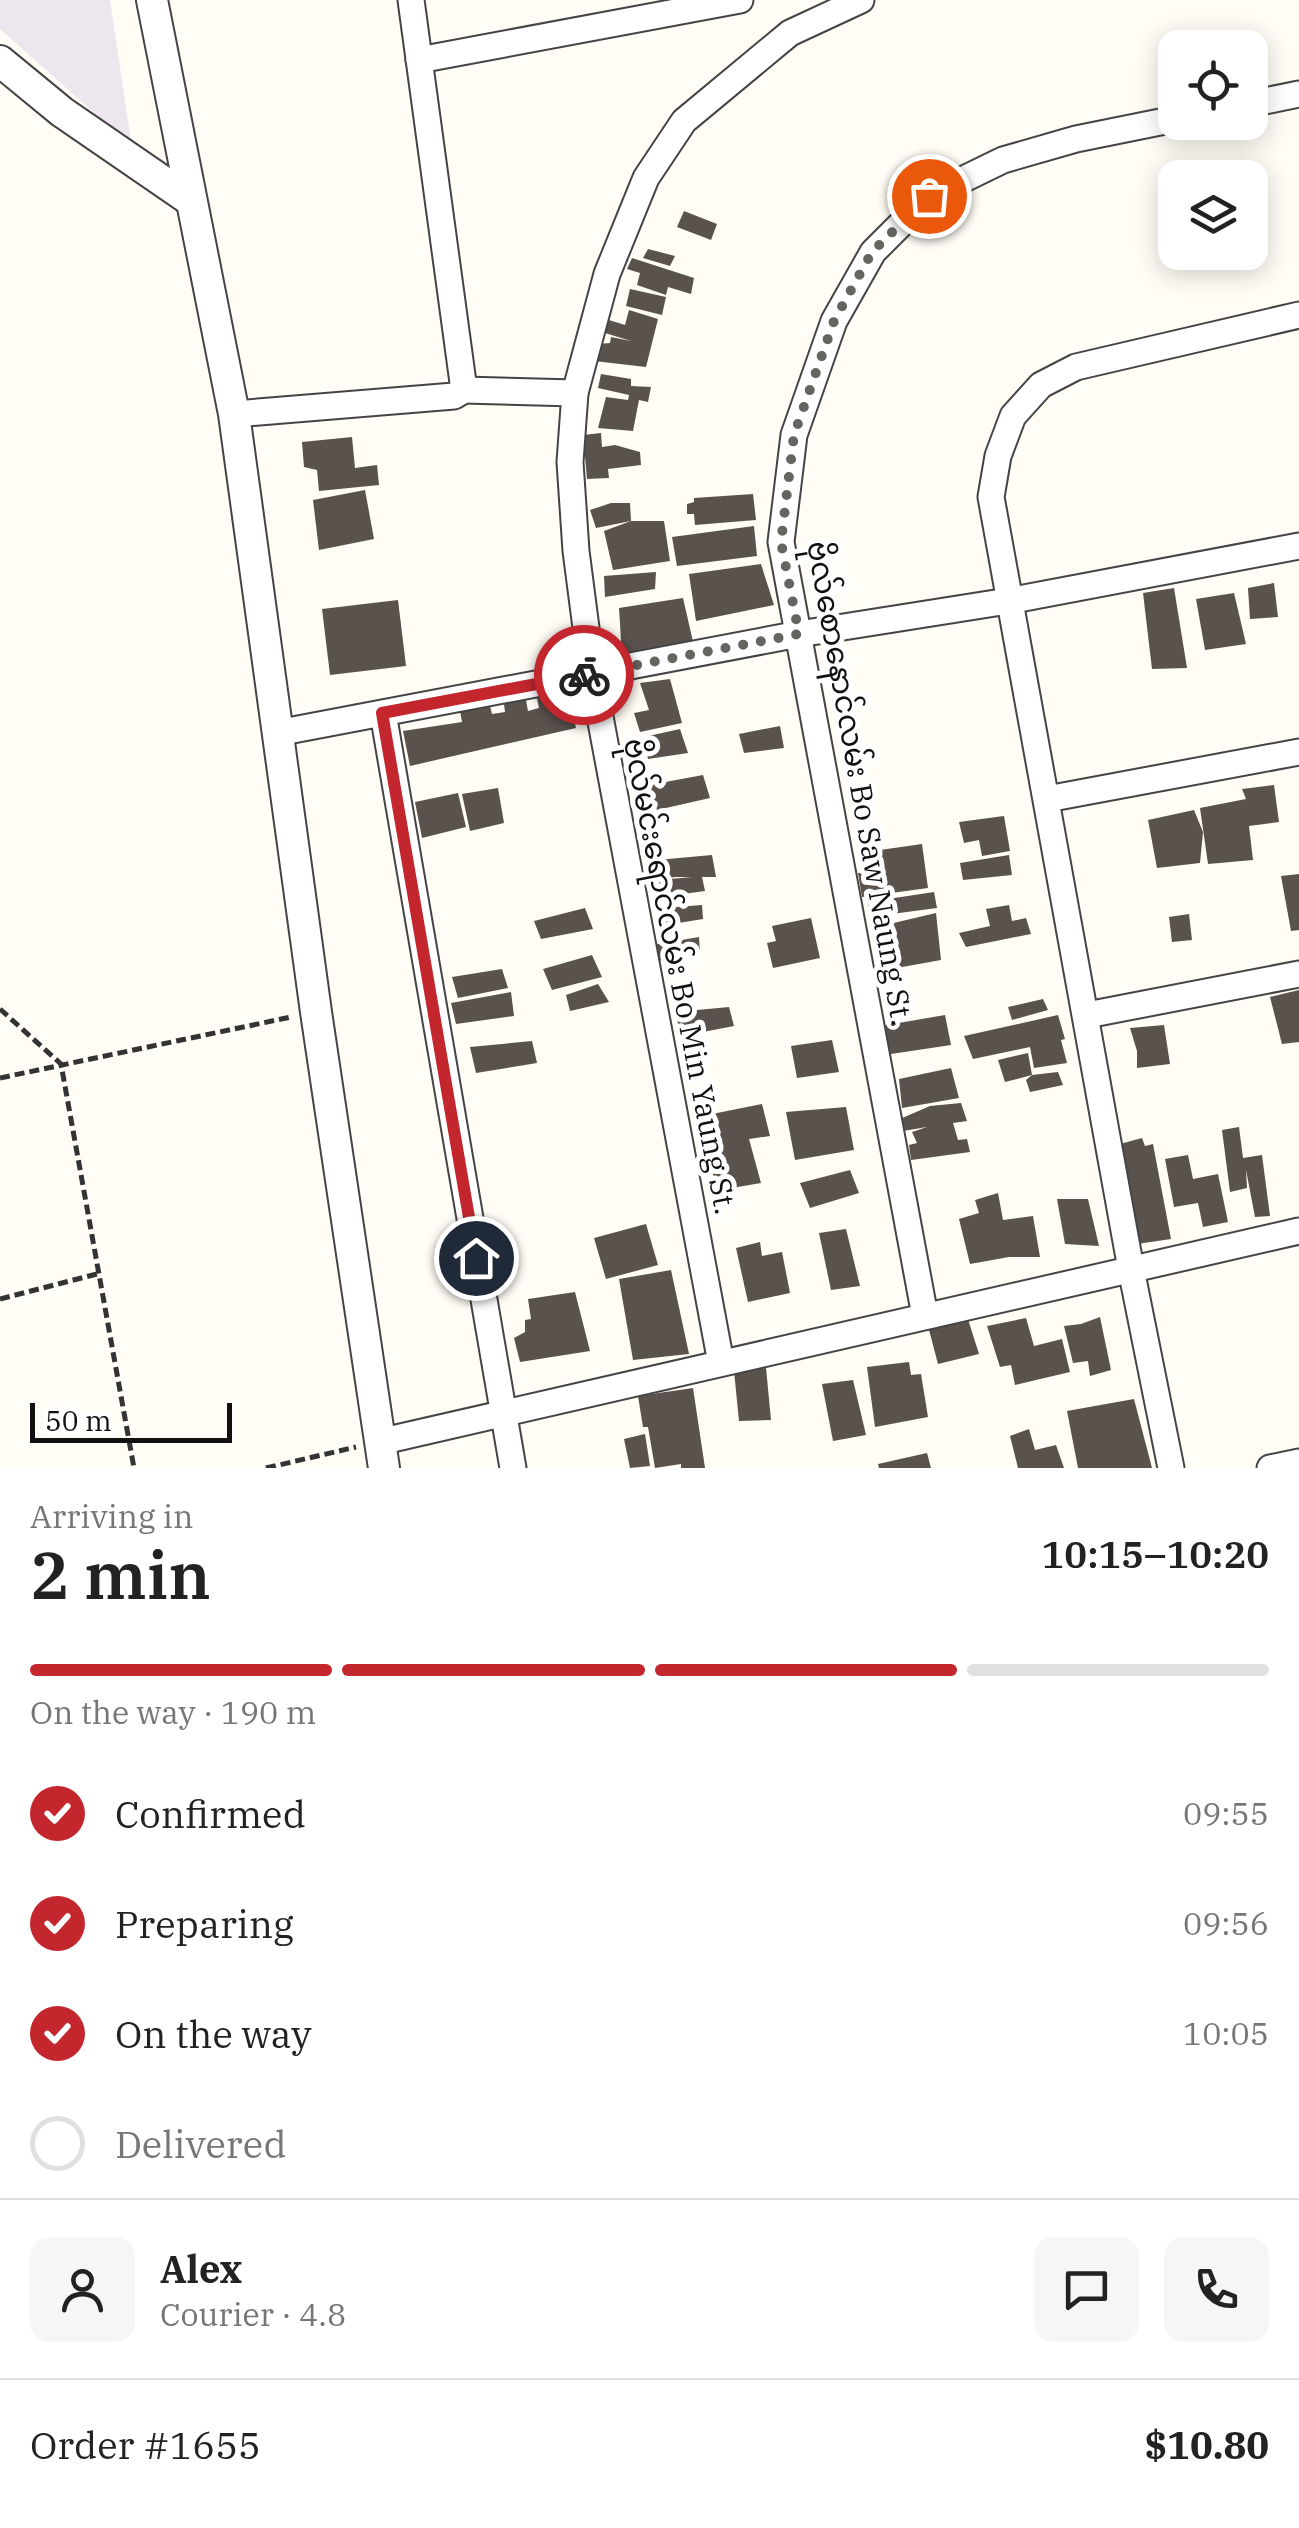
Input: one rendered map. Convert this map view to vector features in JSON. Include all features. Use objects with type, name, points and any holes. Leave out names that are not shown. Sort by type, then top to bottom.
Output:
[{"type":"street","points":[[152,0],[234,414],[382,1455],[503,1413],[1299,1231]]},
{"type":"street","points":[[411,0],[464,390]]},
{"type":"street","points":[[419,60],[740,0]]},
{"type":"street","name":"ဗိုလ်မင်းရောင်လမ်း Bo Min Yaung St.","points":[[721,1363],[592,674],[576,551],[570,462],[575,393],[607,274],[646,178],[684,122],[790,33],[862,0]]},
{"type":"street","points":[[0,62],[62,112],[190,200]]},
{"type":"street","points":[[1268,100],[1299,94]]},
{"type":"street","name":"ဗိုလ်စောနောင်လမ်း Bo Saw Naung St.","points":[[925,1316],[781,542],[794,435],[834,321],[872,252],[929,196],[1004,160],[1076,139],[1158,122]]},
{"type":"street","points":[[1171,1468],[1131,1270],[991,497],[998,456],[1013,416],[1041,385],[1076,368],[1299,315]]},
{"type":"street","points":[[234,414],[454,396],[464,390],[575,393]]},
{"type":"street","points":[[277,733],[799,634],[1008,602],[1299,546]]},
{"type":"street","points":[[382,713],[514,1468]]},
{"type":"street","points":[[1047,799],[1299,752]]},
{"type":"street","points":[[1087,1014],[1299,974]]},
{"type":"street","points":[[1270,1468],[1299,1462]]},
{"type":"path","points":[[0,1009],[61,1064],[134,1468]]},
{"type":"path","points":[[0,1078],[316,1012]]},
{"type":"path","points":[[0,1299],[97,1274]]},
{"type":"path","points":[[266,1468],[382,1455]]},
{"type":"shaded area","points":[[0,0],[110,0],[131,141],[0,29]]},
{"type":"building","points":[[684,211],[717,224],[711,240],[677,227]]},
{"type":"building","points":[[648,249],[675,256],[670,266],[643,258]]},
{"type":"building","points":[[632,258],[694,278],[691,294],[668,287],[666,295],[637,285],[640,273],[627,269]]},
{"type":"building","points":[[630,289],[666,297],[662,315],[626,306]]},
{"type":"building","points":[[629,310],[658,319],[646,367],[594,361],[598,344],[610,343],[611,337],[631,341],[605,333],[609,320],[625,325]]},
{"type":"building","points":[[601,374],[631,379],[631,386],[651,387],[648,402],[639,400],[633,431],[598,428],[606,397],[628,400],[629,395],[598,388]]},
{"type":"building","points":[[601,433],[602,447],[615,445],[640,452],[641,465],[608,469],[609,478],[587,479],[583,435]]},
{"type":"building","points":[[352,437],[355,468],[377,465],[379,485],[319,491],[317,470],[304,467],[302,442]]},
{"type":"building","points":[[365,490],[374,539],[319,550],[313,500]]},
{"type":"building","points":[[753,494],[756,520],[695,525],[694,514],[687,514],[687,504],[694,502],[694,498]]},
{"type":"building","points":[[611,503],[630,503],[631,521],[596,528],[590,510]]},
{"type":"building","points":[[631,521],[664,521],[670,561],[613,570],[604,531]]},
{"type":"building","points":[[754,526],[757,556],[677,566],[672,537]]},
{"type":"building","points":[[761,564],[774,605],[696,621],[689,574]]},
{"type":"building","points":[[656,572],[655,589],[605,597],[604,576]]},
{"type":"building","points":[[1274,583],[1278,617],[1250,619],[1248,588]]},
{"type":"building","points":[[1174,588],[1187,668],[1152,669],[1143,593]]},
{"type":"building","points":[[1234,593],[1246,644],[1205,650],[1196,599]]},
{"type":"building","points":[[683,598],[694,646],[622,657],[619,608]]},
{"type":"building","points":[[398,600],[406,666],[330,675],[322,609]]},
{"type":"building","points":[[670,679],[682,723],[640,732],[634,713],[649,710],[640,683]]},
{"type":"building","points":[[551,695],[553,707],[571,704],[576,728],[410,766],[403,731],[462,722],[460,711],[490,706],[492,714],[505,712],[504,704],[526,700],[528,711],[539,708],[537,698]]},
{"type":"building","points":[[780,726],[784,748],[744,753],[739,734]]},
{"type":"building","points":[[680,729],[688,753],[648,759],[644,737]]},
{"type":"building","points":[[703,775],[710,798],[657,810],[649,785]]},
{"type":"building","points":[[1274,785],[1279,822],[1249,826],[1253,860],[1208,864],[1200,808],[1246,799],[1242,789]]},
{"type":"building","points":[[498,788],[504,823],[470,831],[462,794]]},
{"type":"building","points":[[458,793],[466,827],[422,838],[415,802]]},
{"type":"building","points":[[1194,810],[1203,832],[1200,863],[1157,868],[1148,820]]},
{"type":"building","points":[[1004,816],[1010,851],[982,856],[979,840],[964,843],[959,822]]},
{"type":"building","points":[[922,844],[928,888],[862,897],[858,873],[876,871],[873,851]]},
{"type":"building","points":[[712,855],[716,877],[702,877],[705,891],[661,897],[659,880],[647,883],[646,861]]},
{"type":"building","points":[[1009,855],[1012,875],[963,880],[960,863]]},
{"type":"building","points":[[1299,874],[1299,930],[1291,931],[1281,876]]},
{"type":"building","points":[[934,892],[937,908],[869,917],[868,902]]},
{"type":"building","points":[[702,905],[703,919],[666,925],[663,908]]},
{"type":"building","points":[[1009,905],[1012,921],[1026,918],[1031,934],[966,947],[959,933],[990,926],[986,909]]},
{"type":"building","points":[[585,908],[593,929],[541,939],[534,921]]},
{"type":"building","points":[[936,913],[941,960],[891,969],[885,925]]},
{"type":"building","points":[[1189,914],[1192,940],[1172,942],[1169,917]]},
{"type":"building","points":[[811,918],[820,958],[773,968],[767,943],[776,941],[772,926]]},
{"type":"building","points":[[699,937],[700,954],[682,954],[656,962],[652,945]]},
{"type":"building","points":[[592,955],[602,977],[552,990],[543,969]]},
{"type":"building","points":[[502,969],[508,988],[458,998],[452,977]]},
{"type":"building","points":[[598,984],[609,1002],[570,1011],[566,995]]},
{"type":"building","points":[[1299,990],[1299,1042],[1282,1044],[1270,997]]},
{"type":"building","points":[[511,992],[514,1016],[456,1024],[451,1003]]},
{"type":"building","points":[[1043,999],[1048,1010],[1012,1020],[1008,1007]]},
{"type":"building","points":[[729,1007],[734,1026],[682,1036],[676,1017]]},
{"type":"building","points":[[945,1015],[951,1045],[891,1054],[881,1026]]},
{"type":"building","points":[[1058,1015],[1067,1063],[1034,1068],[1030,1047],[973,1059],[964,1036]]},
{"type":"building","points":[[1164,1025],[1170,1064],[1137,1068],[1130,1028]]},
{"type":"building","points":[[832,1040],[839,1072],[797,1078],[791,1046]]},
{"type":"building","points":[[532,1041],[537,1063],[476,1073],[470,1047]]},
{"type":"building","points":[[1028,1053],[1032,1075],[1005,1082],[998,1060]]},
{"type":"building","points":[[951,1068],[959,1098],[902,1108],[899,1079]]},
{"type":"building","points":[[1058,1072],[1063,1085],[1030,1092],[1026,1080],[1032,1075]]},
{"type":"building","points":[[961,1103],[967,1121],[953,1123],[958,1140],[967,1139],[970,1152],[911,1160],[909,1145],[917,1143],[912,1132],[927,1127],[903,1131],[900,1119],[930,1106]]},
{"type":"building","points":[[762,1104],[770,1136],[749,1139],[761,1183],[720,1190],[707,1161],[706,1147],[711,1146],[707,1115]]},
{"type":"building","points":[[846,1107],[854,1150],[795,1160],[786,1112]]},
{"type":"building","points":[[1239,1127],[1243,1158],[1262,1155],[1270,1216],[1255,1217],[1246,1170],[1247,1188],[1230,1192],[1222,1130]]},
{"type":"building","points":[[1142,1138],[1145,1146],[1153,1144],[1171,1239],[1137,1244],[1120,1144]]},
{"type":"building","points":[[1188,1155],[1193,1179],[1218,1174],[1228,1222],[1203,1227],[1198,1203],[1174,1207],[1165,1159]]},
{"type":"building","points":[[850,1170],[859,1193],[810,1208],[800,1183]]},
{"type":"building","points":[[998,1193],[1003,1220],[1033,1216],[1040,1257],[1009,1257],[970,1264],[959,1219],[979,1213],[975,1200]]},
{"type":"building","points":[[1057,1199],[1088,1199],[1099,1246],[1065,1244]]},
{"type":"building","points":[[646,1224],[658,1265],[606,1279],[594,1238]]},
{"type":"building","points":[[846,1229],[860,1286],[831,1290],[819,1233]]},
{"type":"building","points":[[760,1242],[762,1256],[782,1252],[790,1293],[748,1302],[736,1248]]},
{"type":"building","points":[[671,1270],[689,1354],[633,1360],[619,1279]]},
{"type":"building","points":[[575,1292],[590,1351],[520,1362],[514,1338],[525,1332],[525,1320],[531,1319],[528,1299]]},
{"type":"building","points":[[967,1316],[979,1354],[938,1364],[928,1326]]},
{"type":"building","points":[[1100,1317],[1111,1370],[1090,1376],[1088,1361],[1073,1363],[1064,1326]]},
{"type":"building","points":[[1026,1318],[1034,1346],[1062,1339],[1070,1372],[1015,1385],[1011,1365],[1000,1367],[987,1326]]},
{"type":"building","points":[[909,1362],[911,1375],[921,1374],[928,1417],[875,1427],[867,1367]]},
{"type":"building","points":[[766,1368],[771,1420],[739,1421],[734,1371]]},
{"type":"building","points":[[853,1380],[866,1435],[833,1441],[822,1384]]},
{"type":"building","points":[[693,1388],[705,1468],[681,1468],[681,1464],[655,1468],[638,1396]]},
{"type":"building","points":[[1134,1399],[1152,1468],[1078,1468],[1067,1411]]},
{"type":"building","points":[[1029,1429],[1035,1450],[1056,1445],[1064,1468],[1018,1468],[1010,1436]]},
{"type":"building","points":[[645,1434],[650,1466],[630,1468],[624,1439]]},
{"type":"building","points":[[927,1453],[931,1468],[879,1468],[878,1464]]},
{"type":"way so far","points":[[584,675],[799,634],[781,542],[794,435],[834,321],[872,252],[929,196]]},
{"type":"route","points":[[476,1258],[382,713],[584,675]]}]
